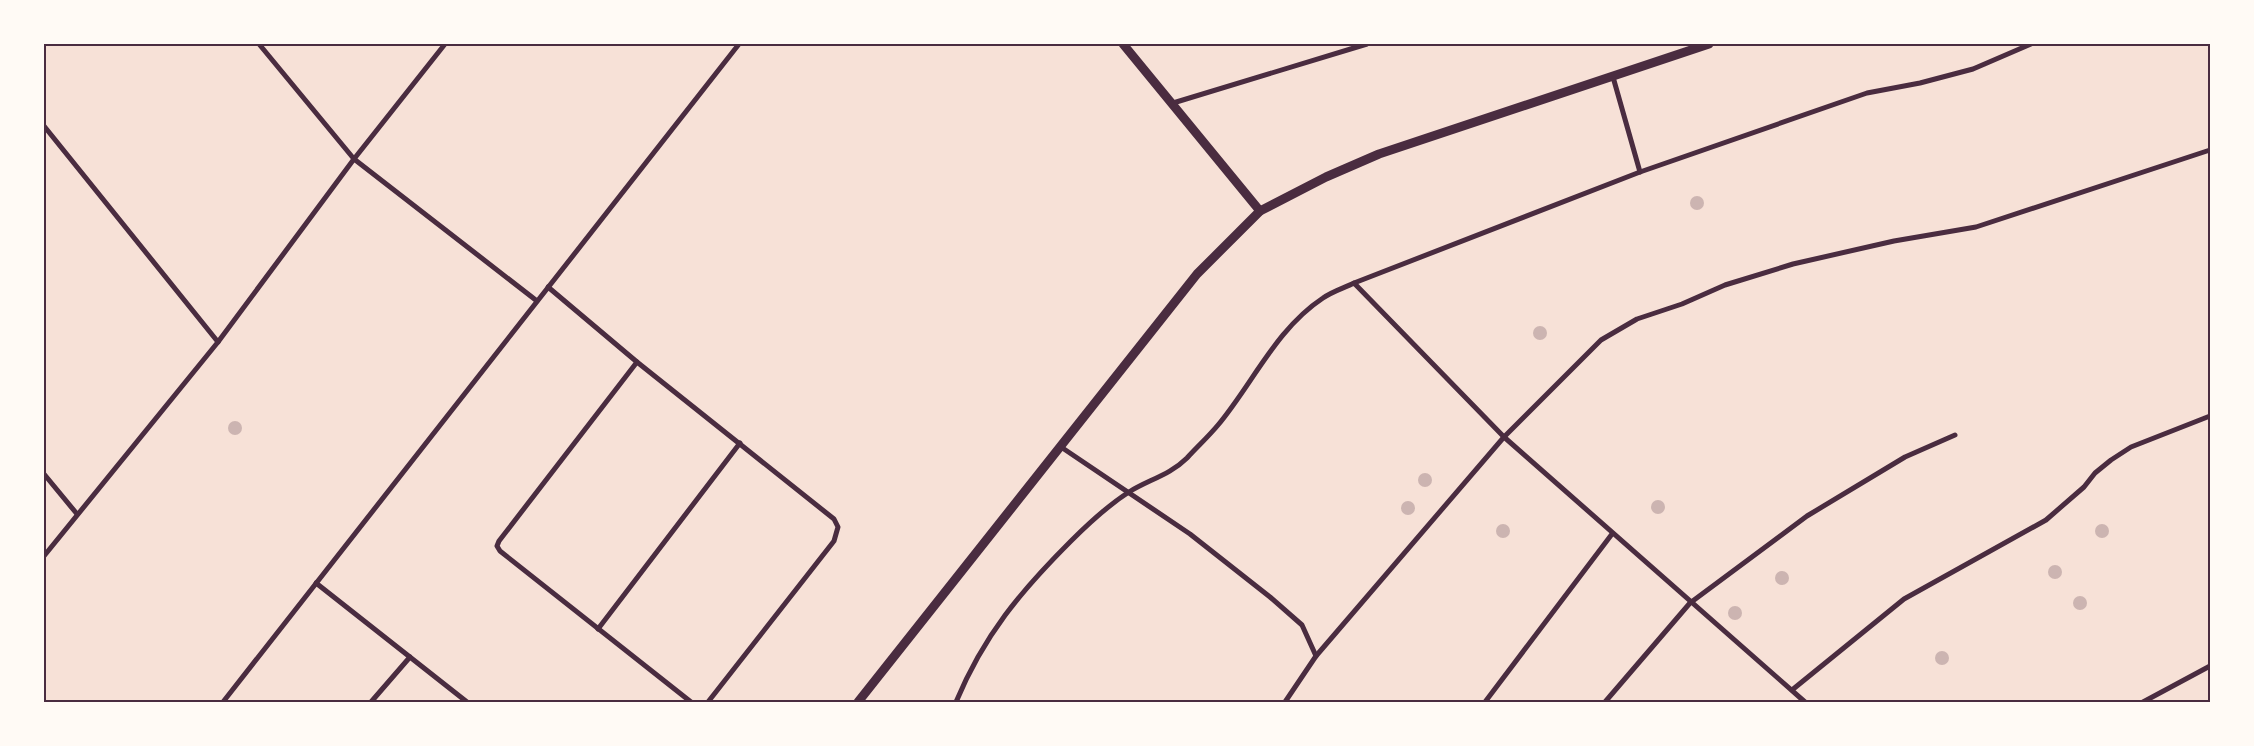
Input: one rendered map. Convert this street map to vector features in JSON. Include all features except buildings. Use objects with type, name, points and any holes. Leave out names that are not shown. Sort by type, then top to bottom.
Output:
[{"type":"street","points":[[259,44],[354,159],[537,301]]},
{"type":"street","points":[[44,556],[218,342],[354,159],[444,44]]},
{"type":"street","points":[[223,702],[739,44]]},
{"type":"street","points":[[1123,44],[1260,211]]},
{"type":"street","points":[[1173,103],[1367,44]]},
{"type":"street","points":[[858,702],[1198,274],[1260,211],[1326,177],[1379,154],[1710,44]]},
{"type":"street","points":[[956,702],[969,671],[993,630],[1040,571],[1092,520],[1129,492],[1170,472],[1186,459],[1218,425],[1266,356],[1306,312],[1332,293],[1640,172],[1867,93],[1920,83],[1973,69],[2031,44]]},
{"type":"street","points":[[1613,76],[1640,172]]},
{"type":"street","points":[[44,126],[218,342]]},
{"type":"street","points":[[1285,702],[1316,656],[1504,438],[1601,340],[1646,315],[1682,304],[1725,285],[1793,264],[1857,251],[1894,241],[1976,228],[2210,150]]},
{"type":"street","points":[[1354,283],[1504,438],[1805,702]]},
{"type":"street","points":[[548,287],[637,362],[834,519],[838,527],[834,541],[708,702]]},
{"type":"street","points":[[637,362],[498,541],[498,546],[500,552],[691,702]]},
{"type":"street","points":[[1792,690],[1904,599],[2046,520],[2084,487],[2095,473],[2111,460],[2131,447],[2210,416]]},
{"type":"street","points":[[1605,702],[1690,603],[1807,516],[1905,458],[1955,435]]},
{"type":"street","points":[[598,629],[740,443]]},
{"type":"street","points":[[1060,447],[1190,534],[1302,625],[1316,656]]},
{"type":"street","points":[[44,474],[77,514]]},
{"type":"street","points":[[1485,702],[1612,534]]},
{"type":"street","points":[[316,583],[467,702]]},
{"type":"street","points":[[372,702],[410,657]]},
{"type":"street","points":[[2143,702],[2210,666]]}]
